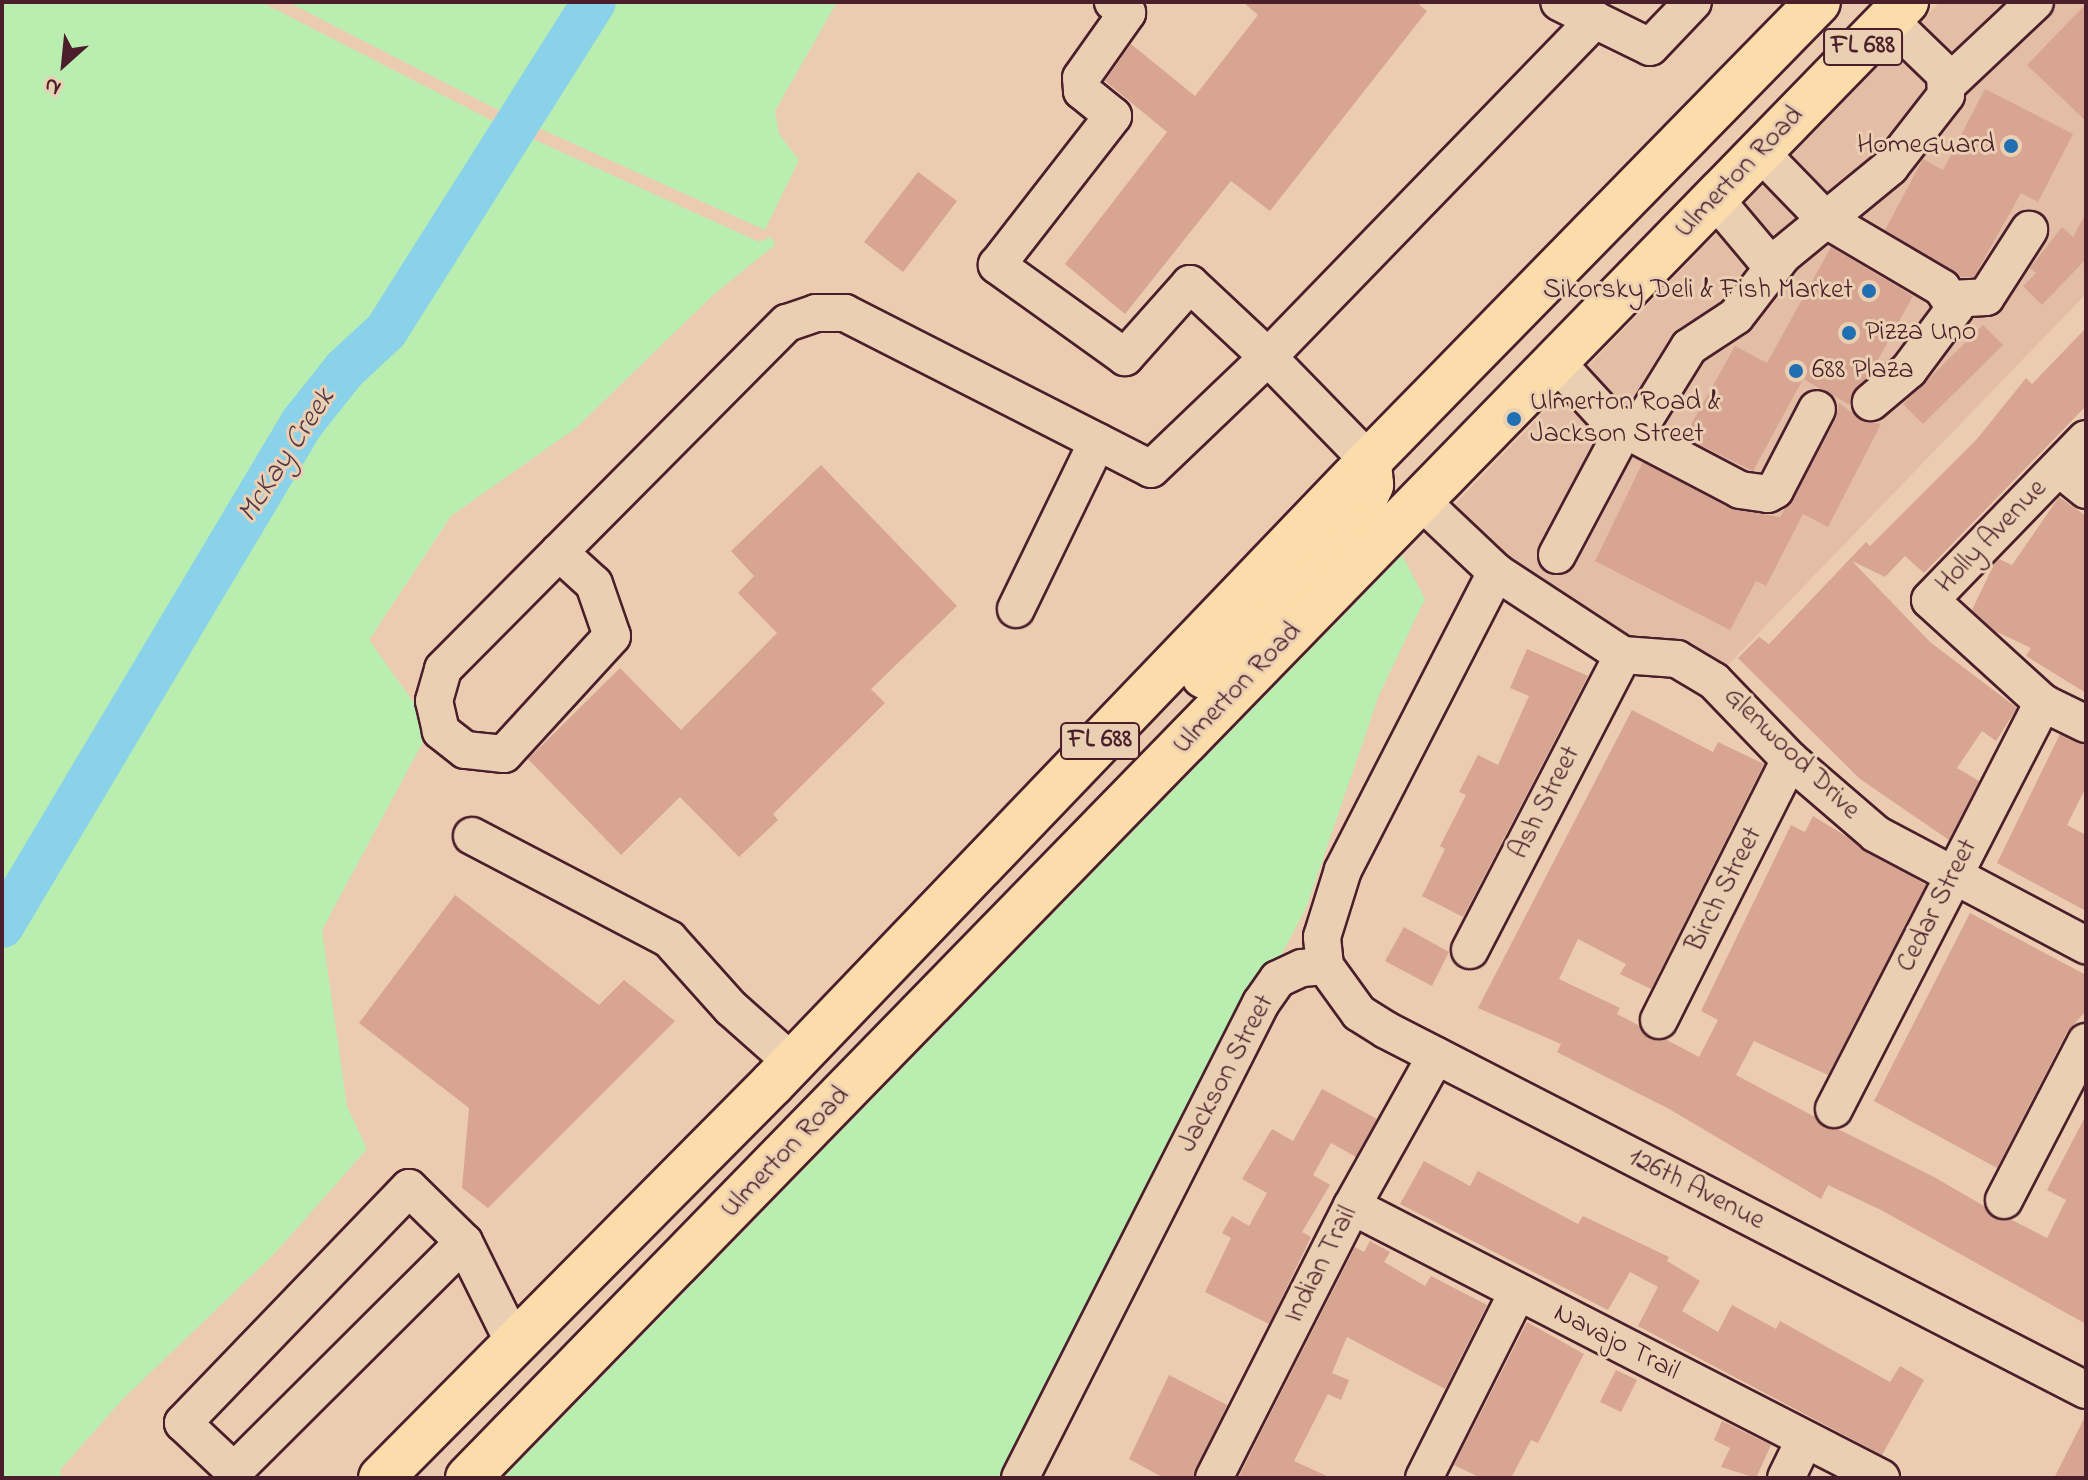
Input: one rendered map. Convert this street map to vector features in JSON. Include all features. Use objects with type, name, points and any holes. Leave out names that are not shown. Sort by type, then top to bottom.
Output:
[{"type":"main road","name":"Ulmerton Road","points":[[381,1478],[793,1063],[1369,461],[1818,2]]},
{"type":"main road","name":"Ulmerton Road","points":[[468,1478],[1898,11]]},
{"type":"main road","points":[[1421,501],[1435,443],[1629,243],[1646,180]]},
{"type":"main road","points":[[1063,869],[1111,772],[1354,523],[1371,485],[1369,461]]},
{"type":"main road","points":[[423,1478],[521,1373],[514,1343]]},
{"type":"street","points":[[1113,2],[1127,13],[1081,78],[1082,91],[1113,116],[997,265],[1125,357],[1190,284],[1268,357],[1369,461]]},
{"type":"street","points":[[1559,2],[1650,47],[1693,2]]},
{"type":"street","points":[[1624,429],[1639,428],[1689,347],[1736,316],[1773,268],[1825,219],[1848,206],[1890,167],[1946,95],[1949,83],[2035,2]]},
{"type":"street","points":[[1898,11],[1949,83]]},
{"type":"street","points":[[559,552],[594,584],[612,636],[504,754],[465,750],[441,731],[434,701],[443,669],[559,552],[787,323],[816,313],[845,313],[1151,469],[1268,357],[1595,20]]},
{"type":"street","points":[[1760,152],[1825,219],[1942,288],[1950,299],[1952,316],[1909,370],[1871,402]]},
{"type":"street","points":[[1715,199],[1773,268]]},
{"type":"street","points":[[1950,299],[1986,297],[2029,230]]},
{"type":"street","points":[[1556,362],[1614,425],[1740,490],[1768,494],[1817,409]]},
{"type":"street","points":[[1557,555],[1624,429]]},
{"type":"street","points":[[2072,479],[2086,439]]},
{"type":"street","points":[[1016,609],[1097,442]]},
{"type":"street","name":"Holly Avenue","points":[[2072,479],[1930,600],[2043,703],[2086,724]]},
{"type":"street","points":[[1325,966],[1322,937],[1343,870],[1496,572],[1421,501]]},
{"type":"street","name":"Glenwood Drive","points":[[1496,572],[1623,655],[1677,659],[1714,681],[1790,760],[1876,834],[1955,873],[2086,945]]},
{"type":"street","name":"Ash Street","points":[[1470,950],[1623,655]]},
{"type":"street","name":"Cedar Street","points":[[1834,1109],[2043,703]]},
{"type":"street","name":"Birch Street","points":[[1659,1020],[1790,760]]},
{"type":"street","points":[[472,836],[669,939],[731,1008],[793,1063]]},
{"type":"street","name":"126th Avenue","points":[[1325,966],[1359,1013],[1436,1056],[2086,1390]]},
{"type":"street","name":"Jackson Street","points":[[1020,1478],[1261,1003],[1278,979],[1302,968],[1325,966]]},
{"type":"street","points":[[2004,1200],[2086,1042]]},
{"type":"street","name":"Indian Trail","points":[[1214,1478],[1352,1206],[1436,1056]]},
{"type":"street","points":[[464,1242],[234,1471],[183,1423],[409,1188],[464,1242],[514,1343]]},
{"type":"street","name":"Navajo Trail","points":[[1352,1206],[1881,1478]]},
{"type":"street","points":[[1424,1478],[1517,1293]]},
{"type":"street","points":[[1786,1478],[1805,1439]]},
{"type":"shaded area","points":[[1940,2],[2086,2],[2086,294],[1723,670],[1633,641],[1513,566],[1454,505]]},
{"type":"green space","points":[[2,2],[261,2],[489,119],[759,242],[771,237],[775,245],[713,295],[576,428],[451,516],[369,640],[431,727],[322,930],[347,1106],[367,1149],[276,1252],[123,1399],[60,1470],[62,1478],[2,1478]]},
{"type":"green space","points":[[288,2],[837,2],[775,111],[779,134],[799,160],[765,230],[494,108]]},
{"type":"green space","points":[[1402,555],[1425,599],[1379,695],[1306,908],[1005,1478],[503,1478]]},
{"type":"building","points":[[1243,2],[1416,2],[1427,11],[1270,211],[1231,181],[1125,314],[1065,264],[1167,132],[1105,81],[1131,44],[1195,96],[1258,15]]},
{"type":"building","points":[[2086,4],[2086,121],[2027,65]]},
{"type":"building","points":[[1985,89],[2073,134],[2038,202],[2021,193],[1974,277],[1960,277],[1885,230],[1923,159],[1943,170]]},
{"type":"building","points":[[918,172],[957,201],[903,272],[864,242]]},
{"type":"building","points":[[2086,213],[2086,259],[2042,305],[2023,286],[2036,273],[2030,268],[2062,227],[2073,237]]},
{"type":"building","name":"688 Plaza","points":[[1831,247],[1913,296],[1869,376],[1852,394],[1850,405],[1803,379],[1753,471],[1684,437],[1735,346],[1767,363]]},
{"type":"building","points":[[1983,325],[2003,345],[1923,424],[1903,404]]},
{"type":"building","points":[[2086,328],[2086,406],[1924,573],[1905,556],[1885,577],[1852,561],[1930,642],[2017,708],[1996,741],[1982,731],[1957,768],[1979,781],[1949,840],[1860,779],[1738,658],[1759,637],[1769,644],[1866,542],[1870,546],[1977,439],[2026,378],[2032,384]]},
{"type":"building","points":[[1839,403],[1863,421],[1881,424],[1828,527],[1803,514],[1766,586],[1756,581],[1730,630],[1595,561],[1643,462],[1731,509],[1780,517],[1836,419]]},
{"type":"building","points":[[821,465],[957,606],[871,689],[885,703],[773,814],[778,820],[739,857],[680,797],[621,855],[528,759],[620,668],[681,730],[777,633],[738,593],[754,576],[731,551]]},
{"type":"building","points":[[2059,497],[2086,516],[2086,693],[2026,656],[2031,648],[1995,631],[1972,610],[1994,564],[1999,559],[2012,565]]},
{"type":"building","points":[[1527,649],[1588,676],[1463,917],[1422,896],[1445,849],[1440,846],[1466,795],[1459,792],[1478,755],[1498,765],[1529,696],[1510,688]]},
{"type":"building","points":[[1632,710],[1713,752],[1718,742],[1764,764],[1651,989],[1620,974],[1626,964],[1578,939],[1559,979],[1620,1008],[1617,1014],[1640,1026],[1649,1038],[1665,1039],[1699,1057],[1718,1020],[1701,1011],[1791,825],[1805,832],[1813,816],[1926,885],[1828,1075],[1754,1041],[1736,1075],[1815,1117],[1825,1128],[1838,1129],[1934,1177],[1984,1206],[1994,1218],[2010,1219],[2047,1238],[2066,1200],[2047,1190],[2086,1115],[2086,1324],[1881,1210],[1828,1185],[1821,1199],[1671,1110],[1557,1052],[1561,1044],[1478,1008]]},
{"type":"building","points":[[2060,734],[2086,745],[2086,787],[2067,825],[2086,835],[2086,911],[1997,863]]},
{"type":"building","points":[[455,895],[599,1005],[624,980],[675,1021],[488,1208],[462,1188],[469,1108],[359,1023]]},
{"type":"building","points":[[1970,913],[2086,975],[2086,1011],[2067,1032],[1997,1168],[1874,1101]]},
{"type":"building","points":[[1404,927],[1449,952],[1432,986],[1385,961]]},
{"type":"building","points":[[1322,1089],[1377,1119],[1356,1157],[1331,1143],[1313,1175],[1330,1185],[1302,1232],[1311,1237],[1269,1324],[1205,1292],[1231,1238],[1222,1233],[1232,1216],[1249,1226],[1267,1193],[1242,1179],[1272,1129],[1293,1141]]},
{"type":"building","points":[[1424,1161],[1470,1186],[1478,1171],[1578,1224],[1583,1216],[1669,1257],[1667,1261],[1700,1281],[1682,1311],[1718,1332],[1732,1305],[1776,1329],[1780,1321],[1890,1382],[1900,1366],[1924,1380],[1882,1455],[1638,1326],[1658,1287],[1630,1272],[1608,1310],[1400,1204]]},
{"type":"building","points":[[1370,1241],[1390,1252],[1384,1262],[1425,1286],[1431,1276],[1487,1305],[1445,1389],[1347,1337],[1332,1373],[1349,1380],[1341,1400],[1328,1394],[1294,1461],[1331,1478],[1238,1478],[1355,1247],[1364,1252]]},
{"type":"building","points":[[1527,1322],[1584,1354],[1538,1443],[1531,1440],[1511,1478],[1481,1478],[1454,1465]]},
{"type":"building","points":[[1616,1370],[1637,1380],[1621,1412],[1600,1402]]},
{"type":"building","points":[[1169,1375],[1227,1405],[1193,1478],[1164,1478],[1129,1459]]},
{"type":"building","points":[[2086,1415],[2086,1478],[2054,1478]]},
{"type":"building","points":[[1722,1421],[1771,1445],[1756,1478],[1721,1467],[1730,1448],[1714,1440]]},
{"type":"waterway","name":"McKay Creek","points":[[2,926],[302,423],[345,369],[386,331],[594,2]]},
{"type":"place","name":"HomeGuard","points":[[2011,146]]},
{"type":"place","name":"Sikorsky Deli & Fish Market","points":[[1869,291]]},
{"type":"place","name":"Pizza Uno","points":[[1849,333]]},
{"type":"place","name":"688 Plaza","points":[[1796,371]]},
{"type":"place","name":"Ulmerton Road & Jackson Street","points":[[1514,419]]}]
